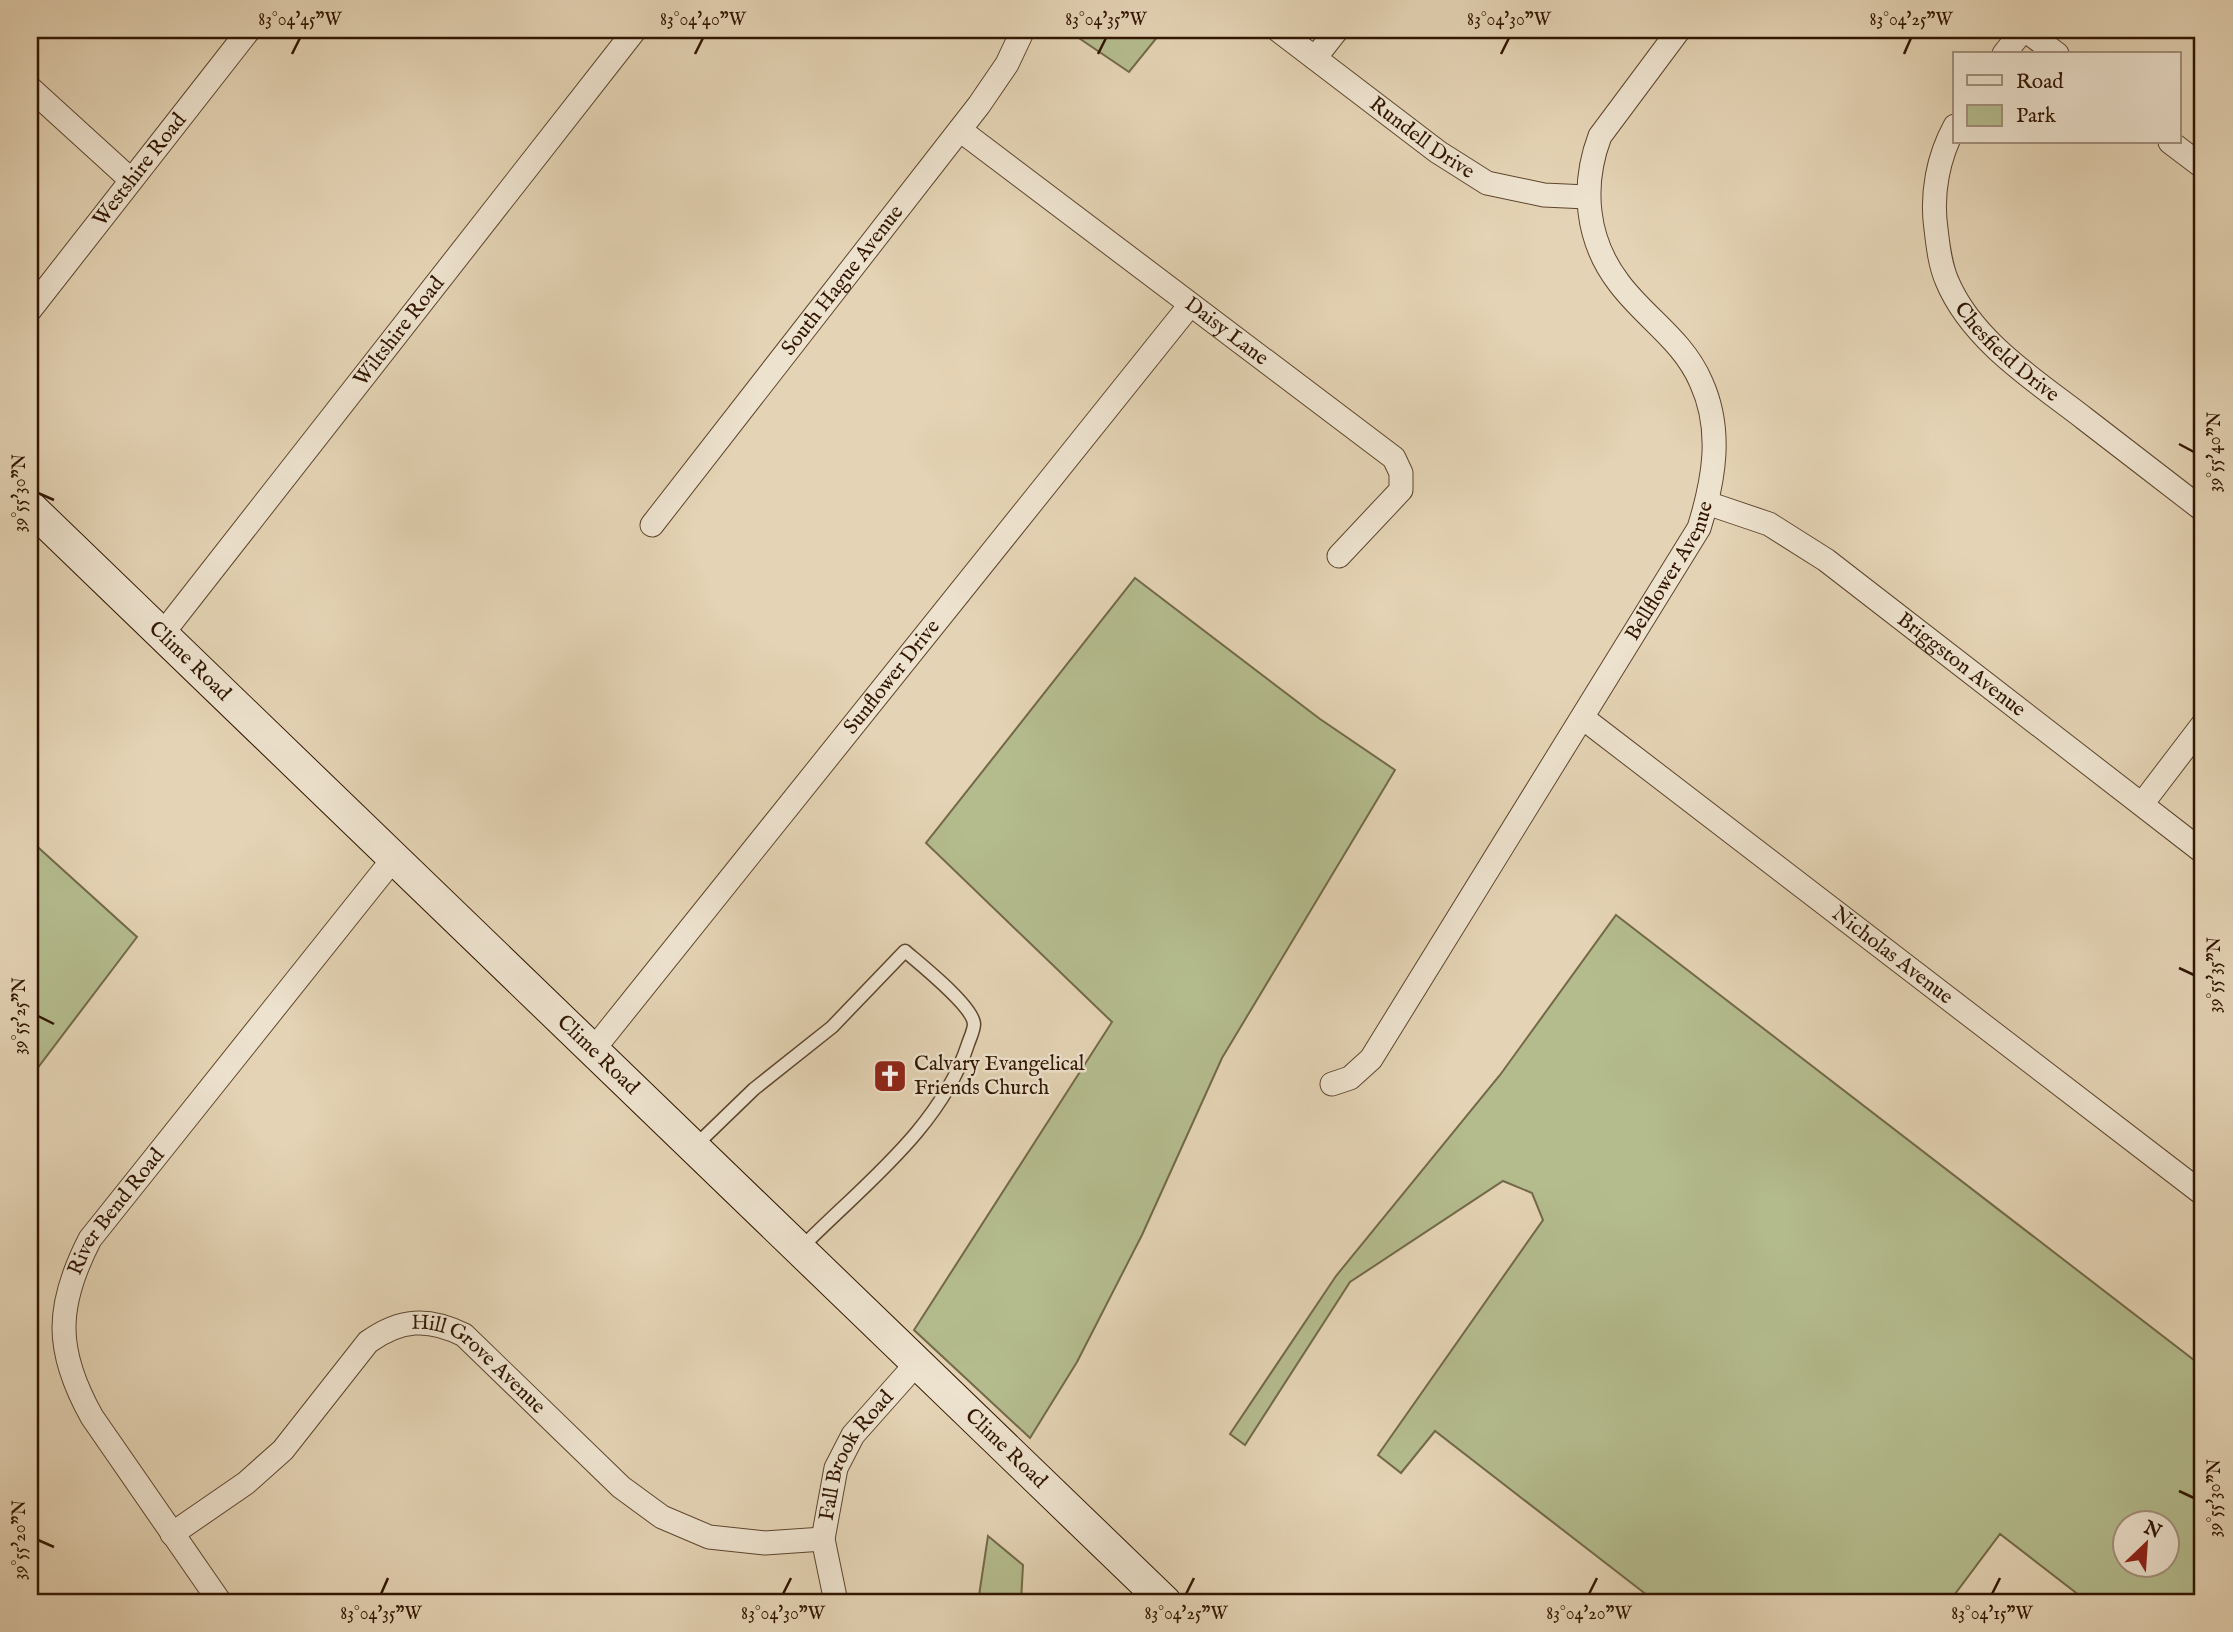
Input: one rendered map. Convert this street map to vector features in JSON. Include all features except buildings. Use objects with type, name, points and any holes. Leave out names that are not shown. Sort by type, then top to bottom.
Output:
[{"type":"main road","name":"Clime Road","points":[[30,506],[1165,1602]]},
{"type":"street","name":"Westshire Road","points":[[30,310],[249,30]]},
{"type":"street","name":"Wiltshire Road","points":[[163,634],[635,30]]},
{"type":"street","name":"South Hague Avenue","points":[[652,525],[960,130],[1007,64],[1023,30]]},
{"type":"street","name":"Rundell Drive","points":[[1278,30],[1438,152],[1487,183],[1544,195],[1587,197]]},
{"type":"street","points":[[1315,58],[1337,30]]},
{"type":"street","name":"Bellflower Avenue","points":[[1332,1084],[1350,1078],[1371,1059],[1686,554],[1707,503],[1714,467],[1716,436],[1702,382],[1673,338],[1620,285],[1607,265],[1591,226],[1587,197],[1592,156],[1600,136],[1679,30]]},
{"type":"street","points":[[2006,52],[2024,30],[2054,52]]},
{"type":"street","points":[[30,88],[131,180]]},
{"type":"street","name":"Daisy Lane","points":[[960,130],[1394,458],[1401,473],[1401,490],[1339,556]]},
{"type":"street","name":"Chesfield Drive","points":[[1953,131],[1938,165],[1933,210],[1938,248],[1947,281],[1967,313],[2013,363],[2203,510]]},
{"type":"street","points":[[2173,144],[2203,167]]},
{"type":"street","name":"Sunflower Drive","points":[[593,1049],[1190,305]]},
{"type":"street","name":"Briggston Avenue","points":[[1707,503],[1769,524],[1826,560],[2203,852]]},
{"type":"street","name":"Nicholas Avenue","points":[[1583,718],[2200,1186]]},
{"type":"street","points":[[2142,804],[2203,724]]},
{"type":"street","name":"River Bend Road","points":[[220,1602],[76,1389],[66,1360],[63,1327],[65,1297],[90,1240],[394,858]]},
{"type":"street","name":"Hill Grove Avenue","points":[[172,1534],[247,1483],[283,1450],[368,1342],[395,1326],[425,1321],[464,1335],[621,1487],[662,1517],[709,1537],[765,1543],[823,1539]]},
{"type":"street","name":"Fall Brook Road","points":[[836,1602],[823,1539],[836,1468],[853,1435],[917,1363]]},
{"type":"lane","points":[[694,1147],[754,1088],[832,1027],[905,951],[960,1002],[971,1014],[974,1025],[958,1074],[918,1131],[800,1249]]},
{"type":"green space","points":[[1067,30],[1163,30],[1129,72]]},
{"type":"green space","points":[[1135,578],[1320,719],[1395,770],[1222,1058],[1142,1235],[1077,1362],[1030,1438],[914,1330],[1112,1022],[926,843]]},
{"type":"green space","points":[[30,840],[137,937],[30,1078]]},
{"type":"green space","points":[[1616,915],[2203,1367],[2203,1602],[2082,1602],[2084,1599],[2000,1534],[1949,1602],[1656,1602],[1435,1431],[1401,1473],[1378,1455],[1543,1220],[1532,1193],[1503,1181],[1350,1282],[1245,1445],[1230,1434],[1336,1276],[1500,1075]]},
{"type":"green space","points":[[988,1536],[1023,1565],[1021,1602],[978,1602]]},
{"type":"place","name":"Calvary Evangelical Friends Church","points":[[890,1076]]}]
